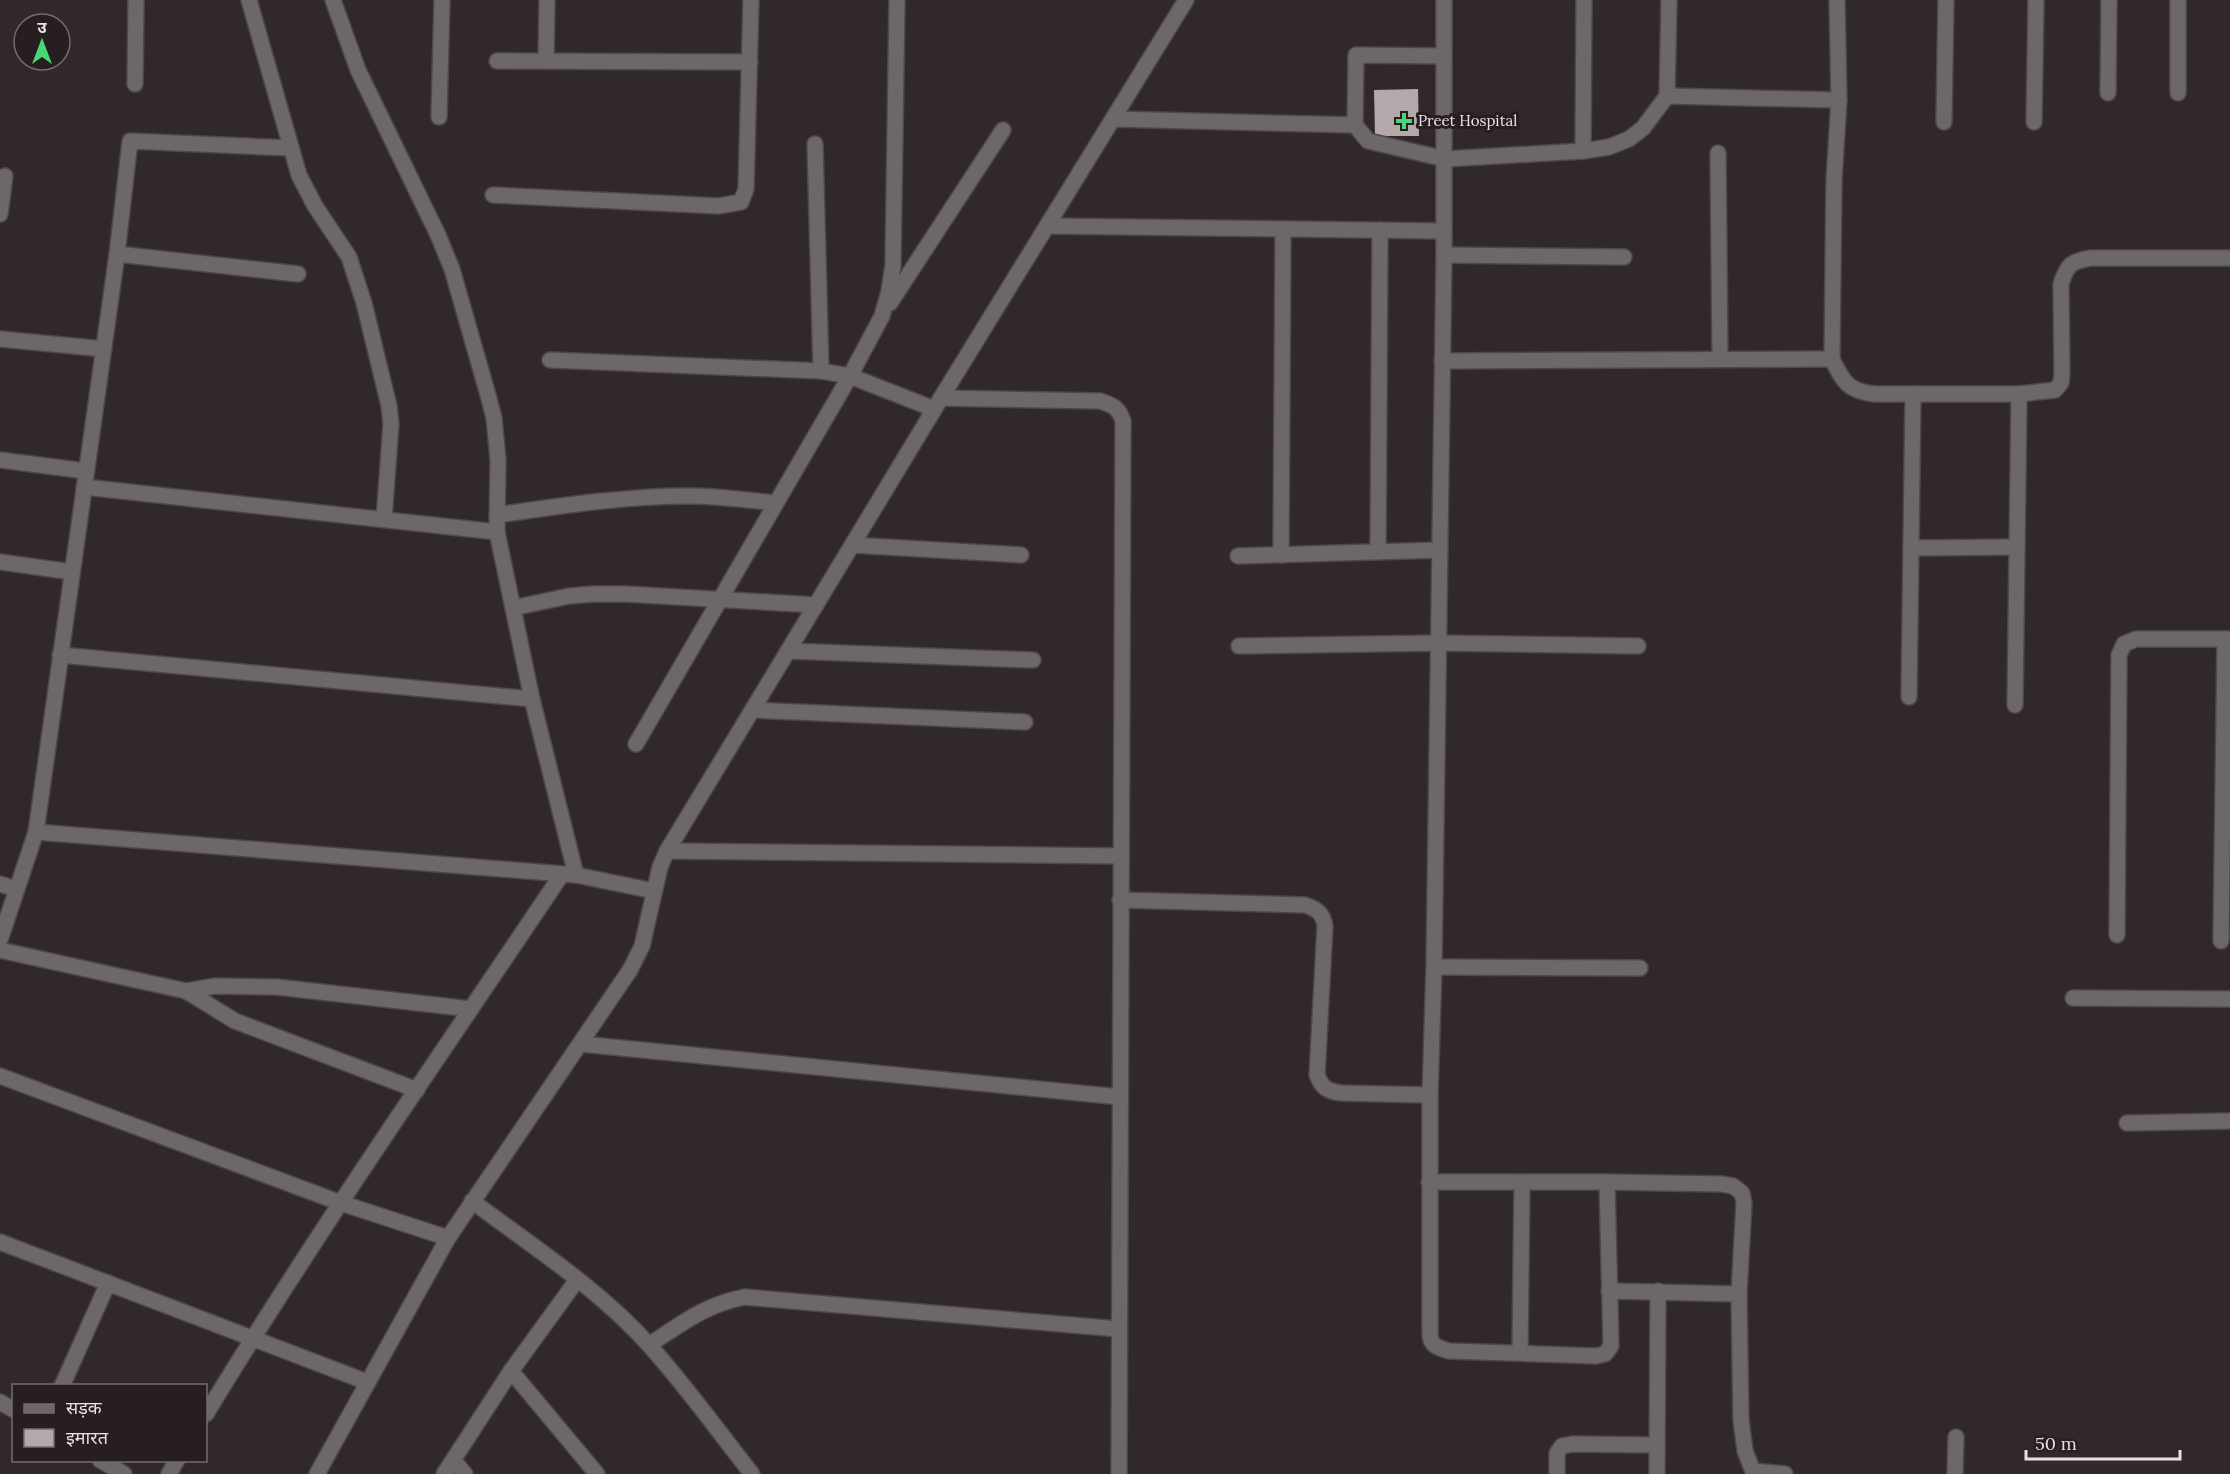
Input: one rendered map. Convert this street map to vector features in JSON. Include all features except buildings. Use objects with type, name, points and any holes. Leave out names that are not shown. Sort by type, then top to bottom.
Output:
[{"type":"street","points":[[135,84],[136,0]]},
{"type":"street","points":[[249,0],[299,175],[306,191],[349,257],[364,303],[389,406],[391,424],[384,519]]},
{"type":"street","points":[[207,1412],[340,1203],[471,1009],[569,875],[497,531],[498,460],[494,418],[452,269],[422,199],[358,70],[333,0]]},
{"type":"street","points":[[439,117],[442,0]]},
{"type":"street","points":[[546,62],[547,0]]},
{"type":"street","points":[[493,195],[719,206],[741,202],[746,189],[751,0]]},
{"type":"street","points":[[882,316],[889,291],[892,264],[897,0]]},
{"type":"street","points":[[317,1474],[448,1238],[630,970],[642,946],[660,867],[667,851],[938,403],[1186,0]]},
{"type":"street","points":[[1444,0],[1444,255],[1429,1182],[1430,1340],[1436,1347],[1449,1351],[1596,1356],[1605,1354],[1611,1346],[1607,1182]]},
{"type":"street","points":[[1583,151],[1584,0]]},
{"type":"street","points":[[1444,56],[1356,55],[1355,125],[1368,141],[1444,159],[1583,151],[1609,147],[1629,139],[1643,128],[1667,96],[1668,0]]},
{"type":"street","points":[[1837,0],[1839,100],[1834,180],[1832,359],[1841,379],[1859,392],[2019,394],[2055,390],[2061,383],[2061,284],[2066,270],[2075,261],[2091,258],[2230,258]]},
{"type":"street","points":[[1944,122],[1946,0]]},
{"type":"street","points":[[2034,122],[2036,0]]},
{"type":"street","points":[[2108,93],[2109,0]]},
{"type":"street","points":[[2178,0],[2178,93]]},
{"type":"street","points":[[497,61],[750,62]]},
{"type":"street","points":[[1667,96],[1839,100]]},
{"type":"street","points":[[1113,119],[1355,125]]},
{"type":"street","points":[[636,744],[850,376],[882,316],[1003,130]]},
{"type":"street","points":[[0,940],[36,832],[117,254],[130,141],[291,148]]},
{"type":"street","points":[[815,144],[821,371]]},
{"type":"street","points":[[1718,153],[1720,359]]},
{"type":"street","points":[[0,214],[5,176]]},
{"type":"street","points":[[1047,226],[1444,231]]},
{"type":"street","points":[[1281,555],[1283,229]]},
{"type":"street","points":[[1378,552],[1380,230]]},
{"type":"street","points":[[117,254],[298,274]]},
{"type":"street","points":[[1444,255],[1624,257]]},
{"type":"street","points":[[0,339],[104,349]]},
{"type":"street","points":[[1442,361],[1832,359]]},
{"type":"street","points":[[550,360],[821,371],[850,376],[938,403],[1100,401],[1112,404],[1119,411],[1123,421],[1119,1474]]},
{"type":"street","points":[[1909,697],[1913,394]]},
{"type":"street","points":[[2015,705],[2019,394]]},
{"type":"street","points":[[0,460],[87,471]]},
{"type":"street","points":[[84,487],[497,531]]},
{"type":"street","points":[[497,515],[594,501],[662,496],[722,497],[776,503]]},
{"type":"street","points":[[852,545],[1021,555]]},
{"type":"street","points":[[1911,548],[2017,547]]},
{"type":"street","points":[[1238,556],[1440,550]]},
{"type":"street","points":[[0,562],[72,572]]},
{"type":"street","points":[[513,608],[568,596],[593,594],[816,605]]},
{"type":"street","points":[[2117,935],[2119,655],[2124,644],[2136,639],[2228,639],[2221,941]]},
{"type":"street","points":[[1239,646],[1439,643],[1638,646]]},
{"type":"street","points":[[788,651],[1033,660]]},
{"type":"street","points":[[60,655],[532,699]]},
{"type":"street","points":[[753,710],[1025,722]]},
{"type":"street","points":[[36,832],[569,875],[654,891]]},
{"type":"street","points":[[667,851],[1121,856]]},
{"type":"street","points":[[0,884],[16,889]]},
{"type":"street","points":[[1120,900],[1305,905],[1316,909],[1323,915],[1325,926],[1317,1075],[1321,1085],[1329,1091],[1341,1093],[1430,1095]]},
{"type":"street","points":[[0,950],[186,991],[235,1021],[417,1090]]},
{"type":"street","points":[[1434,967],[1640,968]]},
{"type":"street","points":[[186,991],[215,986],[276,987],[471,1009]]},
{"type":"street","points":[[2073,998],[2230,999]]},
{"type":"street","points":[[581,1044],[1120,1098]]},
{"type":"street","points":[[0,1076],[340,1203],[448,1238]]},
{"type":"street","points":[[2127,1123],[2230,1121]]},
{"type":"street","points":[[1429,1182],[1722,1184],[1733,1186],[1742,1193],[1744,1203],[1739,1294],[1741,1435],[1754,1473],[1785,1474]]},
{"type":"street","points":[[1520,1353],[1522,1183]]},
{"type":"street","points":[[472,1201],[577,1280],[649,1345],[752,1474]]},
{"type":"street","points":[[0,1242],[367,1382]]},
{"type":"street","points":[[444,1474],[511,1371],[577,1280]]},
{"type":"street","points":[[63,1384],[108,1283]]},
{"type":"street","points":[[1609,1291],[1739,1294]]},
{"type":"street","points":[[1657,1474],[1658,1291]]},
{"type":"street","points":[[649,1345],[708,1307],[746,1297],[1119,1329]]},
{"type":"street","points":[[511,1371],[597,1474]]},
{"type":"street","points":[[1955,1474],[1956,1437]]},
{"type":"street","points":[[1557,1474],[1557,1453],[1562,1446],[1573,1444],[1657,1445]]},
{"type":"street","points":[[453,1460],[465,1474]]},
{"type":"street","points":[[102,1462],[124,1474]]},
{"type":"place","name":"Preet Hospital","points":[[1404,121]]}]
